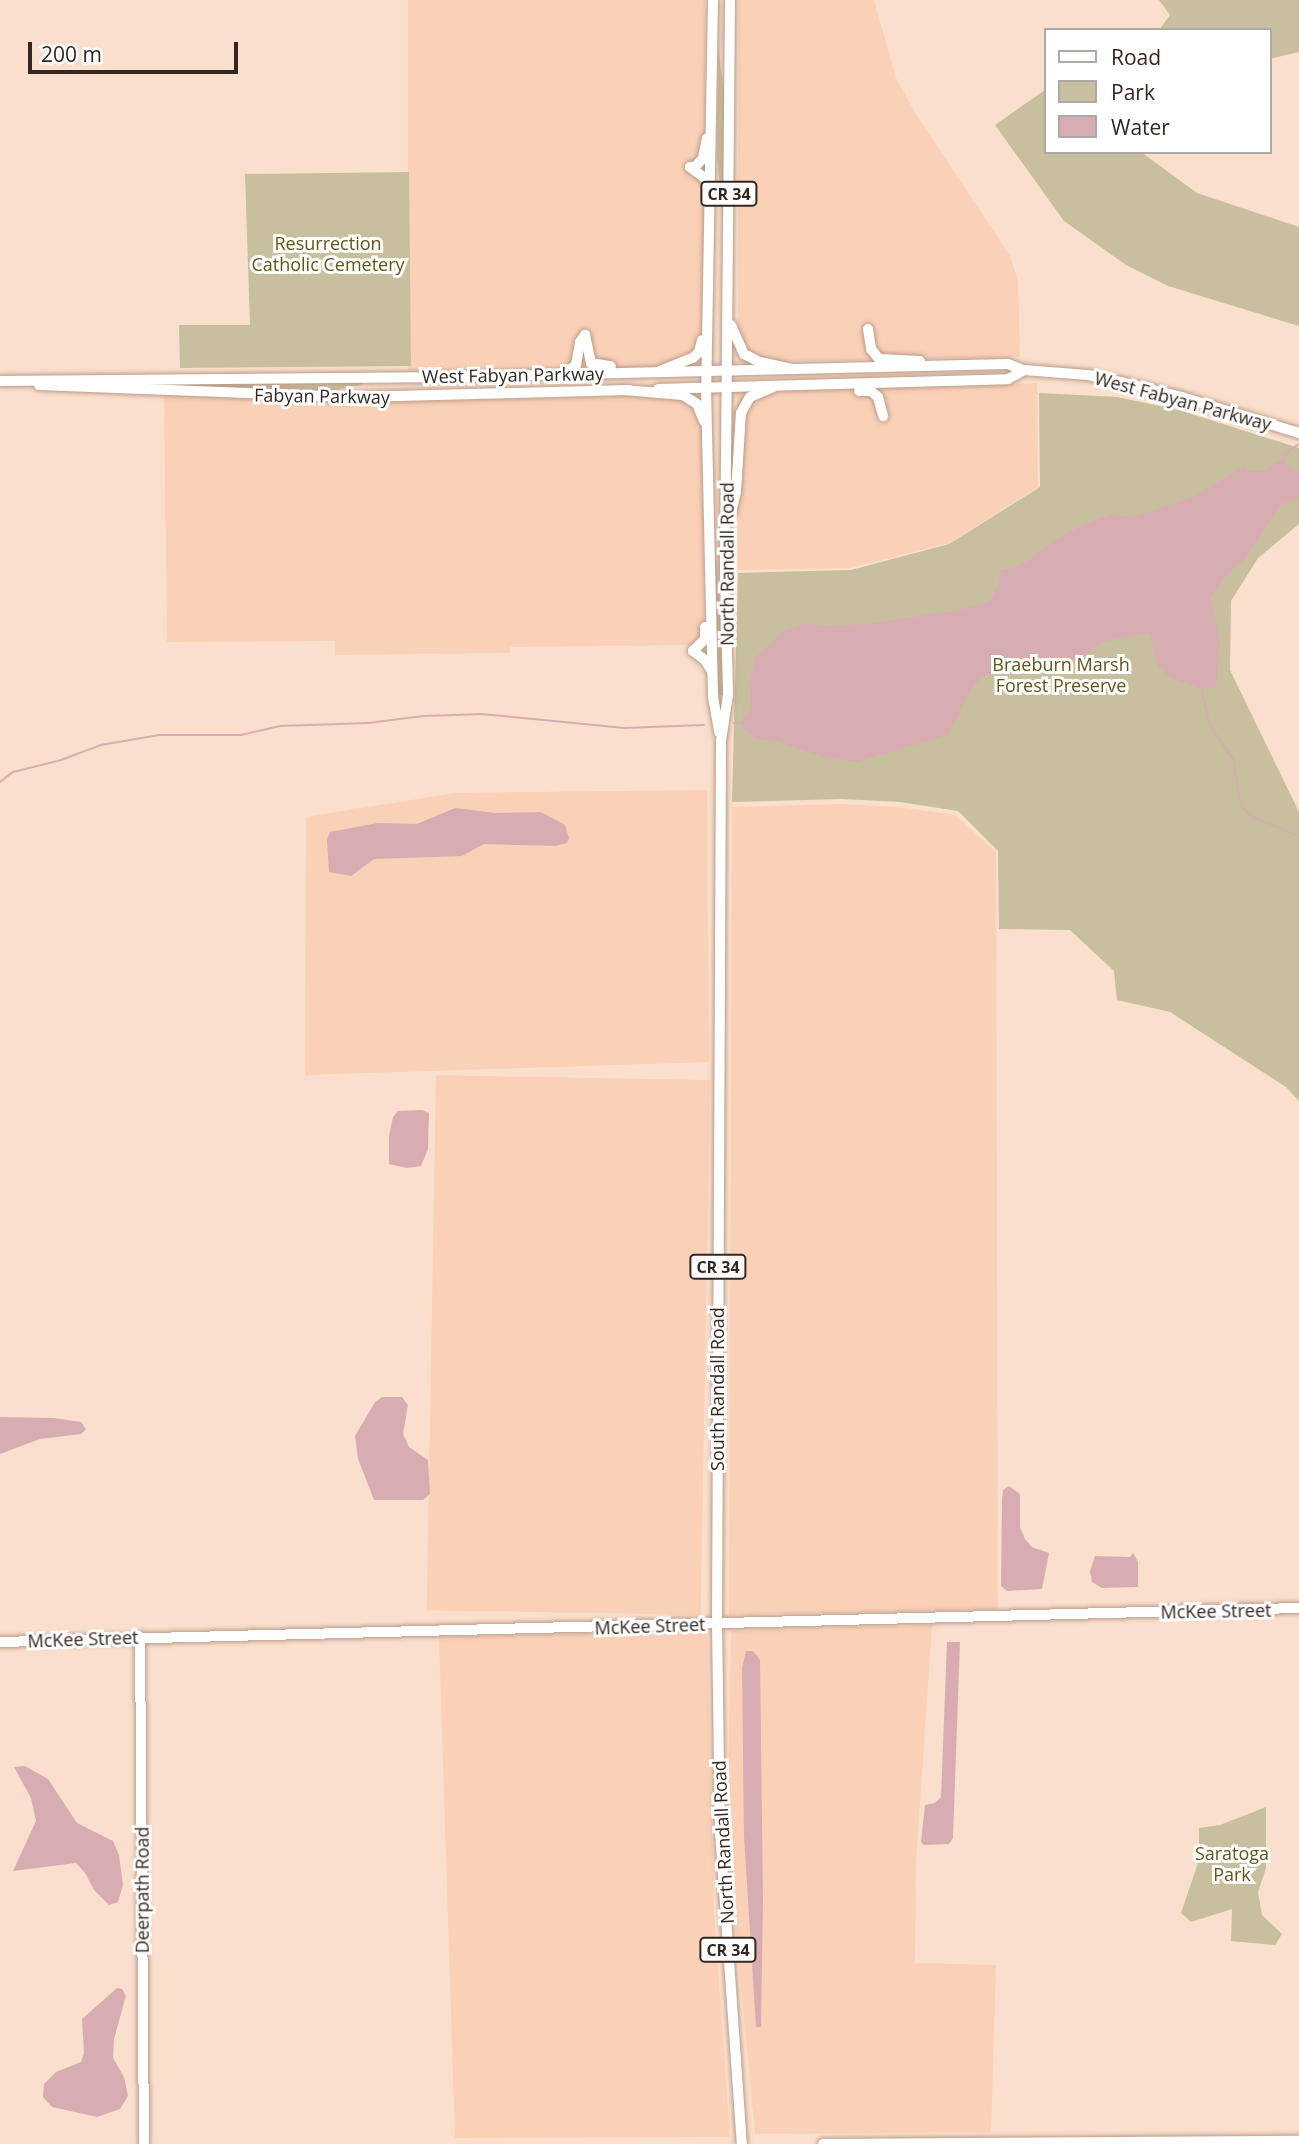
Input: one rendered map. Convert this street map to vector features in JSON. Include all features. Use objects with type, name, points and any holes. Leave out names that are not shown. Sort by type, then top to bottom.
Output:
[{"type":"main road","name":"CR 34","points":[[706,388],[712,195],[713,0]]},
{"type":"main road","name":"CR 34","points":[[729,387],[730,0]]},
{"type":"main road","points":[[712,195],[706,179],[690,167],[695,167],[703,158],[708,100],[713,79]]},
{"type":"main road","points":[[564,374],[576,366],[580,342],[585,335],[591,363],[595,366],[636,366],[660,371],[685,363],[699,352],[703,303],[709,286]]},
{"type":"main road","points":[[729,316],[744,354],[760,362],[794,369]]},
{"type":"main road","points":[[868,329],[871,349],[884,361],[951,360],[976,365]]},
{"type":"main road","name":"West Fabyan Parkway","points":[[0,382],[1008,364],[1024,370],[1088,375],[1121,382],[1182,397],[1299,433]]},
{"type":"main road","name":"West Fabyan Parkway","points":[[729,387],[1008,379],[1024,370]]},
{"type":"main road","name":"Fabyan Parkway","points":[[0,382],[358,397],[729,387]]},
{"type":"main road","name":"North Randall Road","points":[[721,741],[728,695],[726,536],[729,387]]},
{"type":"main road","points":[[726,536],[736,492],[741,413],[750,397],[773,387]]},
{"type":"main road","points":[[789,387],[821,391],[870,391],[881,401],[883,416]]},
{"type":"main road","name":"North Randall Road","points":[[706,388],[712,671],[721,741],[719,1071]]},
{"type":"main road","points":[[624,390],[674,393],[690,398],[702,414],[707,431]]},
{"type":"main road","points":[[710,558],[705,585],[706,633],[693,652],[705,660],[712,671]]},
{"type":"main road","name":"South Randall Road","points":[[717,1623],[719,1071]]},
{"type":"main road","name":"McKee Street","points":[[0,1642],[1299,1608]]},
{"type":"main road","name":"North Randall Road","points":[[717,1623],[720,1832],[742,2144]]},
{"type":"main road","name":"Deerpath Road","points":[[140,1637],[144,2144]]},
{"type":"main road","points":[[822,2144],[1299,2141]]},
{"type":"shaded area","points":[[408,0],[705,0],[705,372],[408,372]]},
{"type":"shaded area","points":[[738,0],[874,0],[896,78],[917,116],[1010,256],[1018,281],[1020,357],[738,362]]},
{"type":"shaded area","points":[[1037,383],[1038,487],[949,543],[851,568],[738,570],[737,392]]},
{"type":"shaded area","points":[[702,394],[704,645],[510,647],[510,653],[335,655],[335,641],[167,642],[164,395],[348,403]]},
{"type":"shaded area","points":[[707,790],[709,1062],[305,1075],[306,817],[455,793]]},
{"type":"shaded area","points":[[842,804],[898,807],[955,815],[996,852],[998,1609],[729,1615],[732,807]]},
{"type":"shaded area","points":[[436,1075],[710,1080],[701,1615],[427,1610]]},
{"type":"shaded area","points":[[932,1625],[916,1862],[915,1963],[996,1965],[991,2132],[755,2134],[727,1837],[731,1631]]},
{"type":"shaded area","points":[[707,1631],[714,1914],[730,2137],[455,2138],[439,1637]]},
{"type":"green space","points":[[1159,0],[1299,0],[1299,52],[1271,59],[1271,28],[1160,28],[1170,15]]},
{"type":"green space","points":[[718,47],[724,91],[724,227],[717,157]]},
{"type":"green space","points":[[1044,91],[1044,154],[1144,154],[1197,193],[1299,227],[1299,326],[1168,286],[1126,265],[1064,221],[995,125]]},
{"type":"green space","name":"Resurrection Catholic Cemetery","points":[[409,172],[411,366],[180,368],[179,325],[250,325],[245,174]]},
{"type":"green space","points":[[67,381],[362,382],[362,385],[303,395]]},
{"type":"green space","name":"Braeburn Marsh Forest Preserve","points":[[1039,393],[1117,397],[1179,410],[1299,448],[1299,524],[1258,558],[1231,601],[1230,670],[1299,812],[1299,1101],[1286,1087],[1170,1012],[1117,1000],[1114,971],[1070,930],[999,929],[998,851],[958,811],[900,802],[842,799],[732,802],[738,573],[851,570],[949,544],[1040,487]]},
{"type":"green space","points":[[715,549],[723,646],[724,695],[718,695]]},
{"type":"green space","name":"Saratoga Park","points":[[1266,1807],[1266,1868],[1258,1892],[1262,1915],[1282,1934],[1275,1945],[1231,1941],[1232,1909],[1191,1922],[1181,1913],[1199,1860],[1199,1828],[1220,1825]]},
{"type":"water","points":[[1283,459],[1289,468],[1299,471],[1299,499],[1282,504],[1243,561],[1228,573],[1211,598],[1220,641],[1216,687],[1201,689],[1168,677],[1158,666],[1150,635],[1134,635],[1103,642],[1088,653],[1057,667],[1043,663],[982,677],[969,692],[948,735],[857,762],[827,758],[779,742],[756,739],[743,729],[743,717],[751,709],[750,684],[755,658],[784,631],[808,623],[824,626],[868,624],[959,610],[990,601],[999,583],[1001,570],[1013,568],[1031,559],[1049,543],[1079,527],[1111,514],[1132,517],[1157,509],[1195,496],[1244,466],[1248,471],[1264,470]]},
{"type":"water","points":[[455,808],[495,813],[541,812],[565,825],[569,838],[567,843],[556,846],[484,844],[462,856],[374,859],[351,876],[329,872],[327,840],[330,832],[378,823],[417,824]]},
{"type":"water","points":[[422,1110],[429,1113],[428,1149],[421,1166],[407,1168],[389,1164],[389,1136],[393,1117],[398,1111]]},
{"type":"water","points":[[382,1397],[402,1397],[408,1405],[403,1434],[409,1447],[428,1460],[430,1494],[423,1500],[374,1500],[358,1459],[355,1436],[375,1402]]},
{"type":"water","points":[[0,1417],[54,1418],[81,1422],[86,1429],[81,1434],[40,1439],[0,1454]]},
{"type":"water","points":[[1009,1486],[1020,1494],[1020,1527],[1025,1539],[1032,1547],[1049,1553],[1042,1589],[1007,1591],[1001,1586],[1002,1500],[1003,1490]]},
{"type":"water","points":[[1133,1553],[1138,1562],[1138,1587],[1102,1588],[1092,1582],[1090,1571],[1095,1556],[1130,1557]]},
{"type":"water","points":[[947,1642],[960,1642],[953,1838],[949,1844],[924,1845],[921,1842],[925,1805],[935,1803],[941,1797]]},
{"type":"water","points":[[746,1651],[753,1651],[760,1660],[763,1900],[761,2027],[756,2027],[744,1836],[742,1668]]},
{"type":"water","points":[[25,1766],[48,1779],[77,1823],[113,1841],[119,1855],[123,1885],[118,1902],[109,1905],[94,1890],[76,1863],[13,1871],[36,1821],[31,1798],[14,1767]]},
{"type":"water","points":[[117,1988],[122,1989],[126,1996],[114,2039],[113,2058],[124,2077],[128,2096],[120,2109],[97,2117],[52,2107],[43,2097],[44,2084],[56,2072],[81,2062],[84,2053],[82,2019]]},
{"type":"waterway","points":[[1283,459],[1286,453],[1299,444]]},
{"type":"waterway","points":[[1201,689],[1210,726],[1233,759],[1241,806],[1253,817],[1299,836]]},
{"type":"waterway","points":[[0,782],[13,772],[61,760],[101,745],[159,735],[241,735],[280,726],[368,723],[424,716],[482,714],[624,728],[704,725]]},
{"type":"waterway","points":[[734,723],[743,723]]}]
